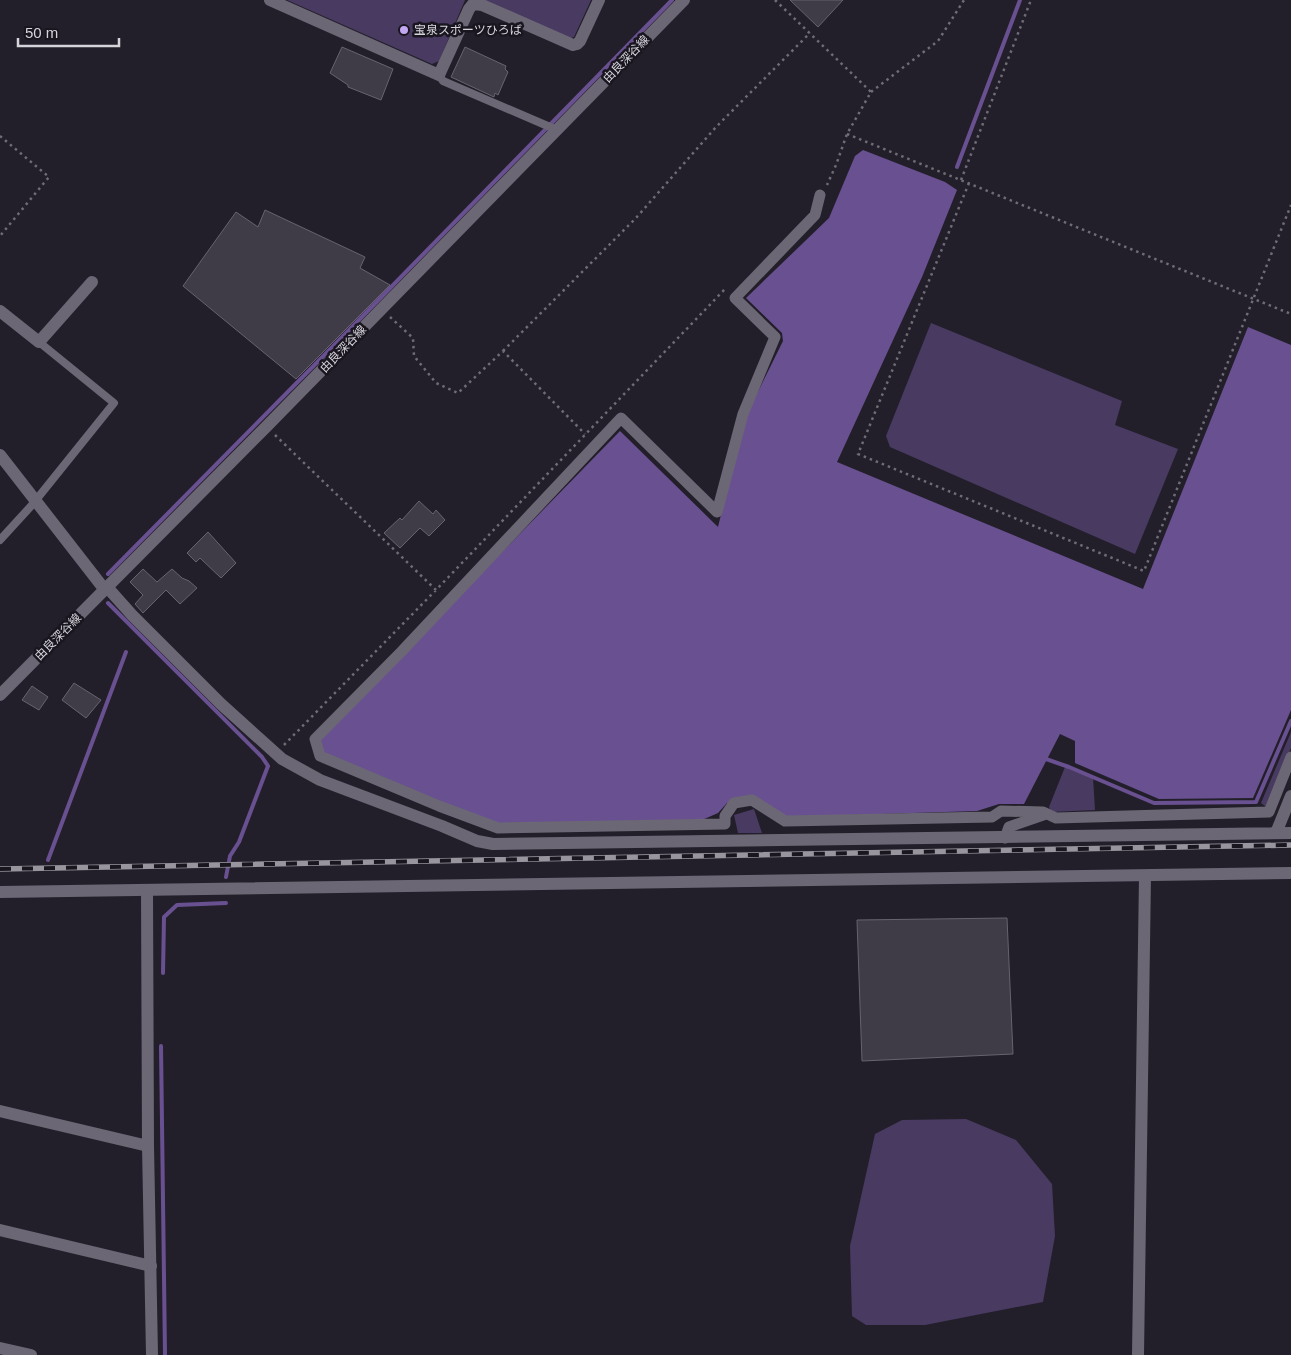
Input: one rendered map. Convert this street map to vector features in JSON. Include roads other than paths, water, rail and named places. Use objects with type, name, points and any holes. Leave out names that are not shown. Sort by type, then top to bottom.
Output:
[{"type":"street","points":[[270,0],[439,75],[473,4],[482,6],[573,45],[580,41],[599,0]]},
{"type":"street","name":"由良深谷線","points":[[0,696],[684,0]]},
{"type":"street","points":[[820,195],[815,215],[736,298],[775,337],[743,414],[717,512],[620,418],[421,630],[315,738],[320,756],[439,806],[498,828],[725,824],[725,816],[734,803],[752,800],[785,822],[992,817],[1001,811],[1043,812],[1056,818],[1269,812],[1291,757]]},
{"type":"street","points":[[0,310],[39,342],[92,282]]},
{"type":"street","points":[[0,455],[106,588],[220,704],[282,759],[320,780],[477,841],[493,844],[1291,833]]},
{"type":"street","points":[[1276,833],[1291,796]]},
{"type":"street","points":[[1005,838],[1009,827],[1048,814]]},
{"type":"street","points":[[0,892],[1291,873]]},
{"type":"street","points":[[1138,1355],[1145,876]]},
{"type":"street","points":[[147,891],[148,1146],[152,1355]]},
{"type":"street","points":[[0,1111],[148,1146]]},
{"type":"street","points":[[0,1230],[151,1266]]},
{"type":"street","points":[[0,1348],[31,1355]]},
{"type":"lane","points":[[439,75],[444,81],[556,129]]},
{"type":"lane","points":[[0,540],[36,501],[114,403],[39,342]]},
{"type":"waterway","points":[[108,574],[672,0]]},
{"type":"waterway","points":[[957,167],[1020,0]]},
{"type":"waterway","points":[[108,603],[262,757],[268,766]]},
{"type":"waterway","points":[[48,860],[126,652]]},
{"type":"waterway","points":[[1043,758],[1154,803],[1256,802],[1291,721]]},
{"type":"waterway","points":[[226,877],[230,856],[239,842],[268,766]]},
{"type":"waterway","points":[[163,973],[164,917],[177,905],[226,903]]},
{"type":"waterway","points":[[161,1046],[165,1355]]},
{"type":"railway","points":[[0,869],[1291,845]]},
{"type":"place","name":"宝泉スポーツひろば","points":[[404,30]]}]
